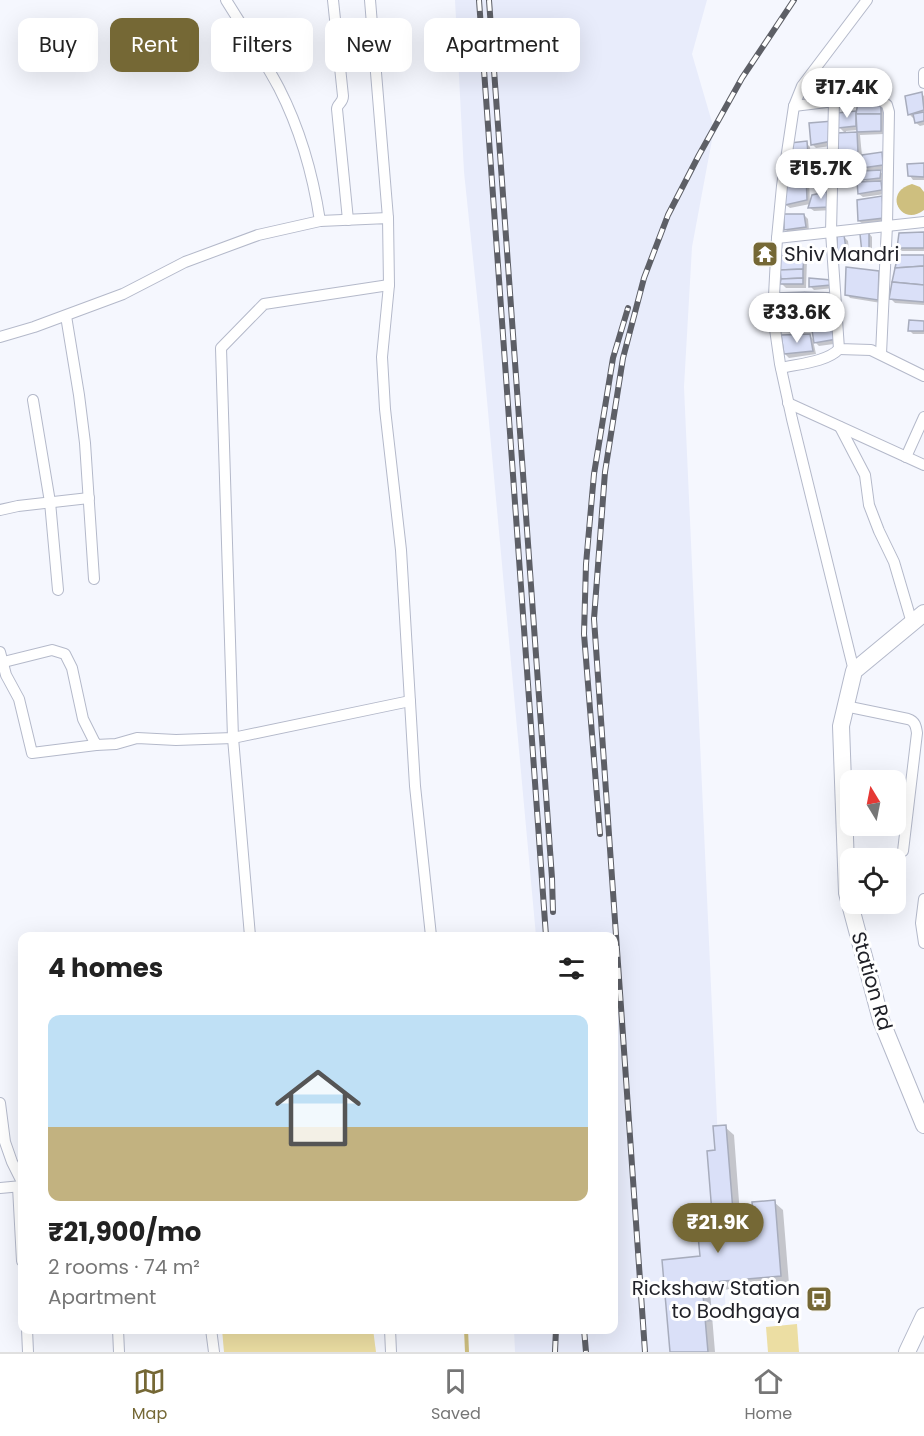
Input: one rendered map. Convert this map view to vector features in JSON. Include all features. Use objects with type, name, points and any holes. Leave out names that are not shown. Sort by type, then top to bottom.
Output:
[{"type":"street","points":[[226,0],[279,88],[298,132],[316,193],[320,221]]},
{"type":"street","points":[[333,0],[343,96],[337,110],[348,220]]},
{"type":"street","points":[[370,0],[388,218],[389,285],[382,367],[400,550],[415,786],[431,932]]},
{"type":"street","points":[[840,427],[865,475],[869,505],[918,618],[854,671],[788,403],[773,315],[782,186],[794,106],[802,86],[867,0]]},
{"type":"street","points":[[924,73],[924,83]]},
{"type":"street","points":[[794,106],[876,96],[887,105],[889,112],[887,225],[881,354]]},
{"type":"street","points":[[834,101],[831,232],[839,349]]},
{"type":"street","points":[[0,337],[66,316],[123,294],[184,262],[258,235],[320,221],[388,218]]},
{"type":"street","points":[[777,238],[924,222]]},
{"type":"street","points":[[250,932],[232,738],[221,348],[264,304],[389,285]]},
{"type":"street","points":[[66,316],[85,443],[94,579]]},
{"type":"street","points":[[781,368],[824,358],[833,355],[839,349],[871,350],[924,376]]},
{"type":"street","points":[[33,400],[50,502],[58,590]]},
{"type":"street","points":[[788,403],[924,465]]},
{"type":"street","points":[[906,457],[924,417]]},
{"type":"street","points":[[0,510],[89,498]]},
{"type":"street","points":[[96,745],[83,719],[72,668],[65,654],[52,650],[1,659],[6,675],[19,699],[32,753],[116,744],[137,738],[177,740],[232,738],[410,701]]},
{"type":"street","name":"Station Rd","points":[[854,671],[841,726],[847,893],[881,1020],[924,1125]]},
{"type":"street","points":[[845,706],[919,720],[903,848]]},
{"type":"street","points":[[924,899],[921,923],[924,943]]},
{"type":"street","points":[[0,1103],[4,1142],[18,1177]]},
{"type":"street","points":[[0,1188],[18,1185]]},
{"type":"street","points":[[907,1352],[924,1316]]},
{"type":"street","points":[[27,1334],[28,1352]]},
{"type":"street","points":[[117,1334],[119,1352]]},
{"type":"street","points":[[212,1334],[214,1352]]},
{"type":"street","points":[[390,1334],[391,1352]]},
{"type":"shaded area","points":[[455,0],[707,0],[692,54],[714,129],[692,247],[684,387],[726,1319],[673,1328],[674,1352],[515,1352],[514,1334],[618,1334],[618,932],[536,932],[464,172],[459,72],[580,72],[580,18],[456,18]]},
{"type":"shaded area","points":[[912,184],[920,187],[924,192],[924,210],[908,215],[898,207],[897,200],[903,188]]},
{"type":"shaded area","points":[[797,1324],[799,1352],[768,1352],[766,1327]]},
{"type":"shaded area","points":[[222,1334],[374,1334],[376,1352],[224,1352]]},
{"type":"building","points":[[922,92],[924,110],[908,115],[905,96]]},
{"type":"building","points":[[858,102],[881,102],[881,114],[856,114]]},
{"type":"building","points":[[856,111],[856,126],[838,128],[837,113]]},
{"type":"building","points":[[924,112],[924,121],[915,123],[913,114]]},
{"type":"building","points":[[856,114],[881,114],[881,131],[857,132]]},
{"type":"building","points":[[833,121],[832,141],[811,145],[809,123]]},
{"type":"building","points":[[857,132],[858,153],[838,155],[836,133]]},
{"type":"building","points":[[807,141],[809,168],[786,169],[790,143]]},
{"type":"building","points":[[882,152],[883,165],[862,168],[862,155]]},
{"type":"building","points":[[858,153],[859,167],[837,171],[838,155]]},
{"type":"building","points":[[924,163],[924,177],[908,176],[907,164]]},
{"type":"building","points":[[881,170],[880,178],[863,180],[863,171]]},
{"type":"building","points":[[786,174],[806,174],[807,200],[785,205]]},
{"type":"building","points":[[881,181],[882,190],[858,194],[857,182]]},
{"type":"building","points":[[831,191],[830,207],[808,208],[812,195]]},
{"type":"building","points":[[882,196],[884,218],[858,221],[857,200]]},
{"type":"building","points":[[784,214],[804,214],[806,227],[784,230]]},
{"type":"building","points":[[869,231],[869,253],[862,253],[860,234]]},
{"type":"building","points":[[924,232],[924,248],[897,248],[899,233]]},
{"type":"building","points":[[844,235],[847,256],[837,256],[837,236]]},
{"type":"building","name":"Shiv Mandri","points":[[772,246],[771,261],[759,263],[759,248]]},
{"type":"building","points":[[804,255],[803,269],[780,270],[780,256]]},
{"type":"building","points":[[898,255],[924,255],[924,266],[895,268]]},
{"type":"building","points":[[924,266],[924,285],[892,282],[895,268]]},
{"type":"building","points":[[846,267],[879,271],[878,300],[845,295]]},
{"type":"building","points":[[803,269],[803,278],[781,279],[780,270]]},
{"type":"building","points":[[803,278],[803,284],[780,284],[781,279]]},
{"type":"building","points":[[809,278],[831,280],[831,285],[809,287]]},
{"type":"building","points":[[892,282],[924,285],[924,302],[889,299]]},
{"type":"building","points":[[804,292],[804,302],[776,304],[777,293]]},
{"type":"building","points":[[805,292],[834,293],[835,302],[805,303]]},
{"type":"building","points":[[804,302],[805,313],[778,315],[776,304]]},
{"type":"building","points":[[835,308],[836,321],[808,322],[809,309]]},
{"type":"building","points":[[765,312],[767,321],[754,323],[755,314]]},
{"type":"building","points":[[909,320],[924,321],[924,331],[908,331]]},
{"type":"building","points":[[837,328],[837,339],[814,343],[812,330]]},
{"type":"building","points":[[810,334],[813,351],[784,354],[781,335]]},
{"type":"building","points":[[726,1125],[733,1211],[739,1211],[740,1223],[754,1222],[752,1202],[775,1200],[781,1276],[702,1283],[708,1352],[670,1352],[662,1260],[700,1256],[696,1215],[712,1213],[707,1151],[715,1150],[713,1126]]},
{"type":"waterway","points":[[466,1334],[467,1352]]},
{"type":"railway","points":[[479,0],[546,932]]},
{"type":"railway","points":[[489,0],[553,912]]},
{"type":"railway","points":[[616,932],[594,619],[605,472],[623,358],[644,278],[668,215],[742,78],[794,0]]},
{"type":"railway","points":[[600,834],[584,634],[586,564],[594,474],[613,358],[628,308]]},
{"type":"railway","points":[[618,964],[645,1352]]},
{"type":"railway","points":[[555,1352],[556,1334]]},
{"type":"railway","points":[[584,1334],[586,1352]]},
{"type":"place","name":"Shiv Mandri","points":[[765,254]]},
{"type":"place","name":"Rickshaw Station to Bodhgaya","points":[[819,1299]]}]
